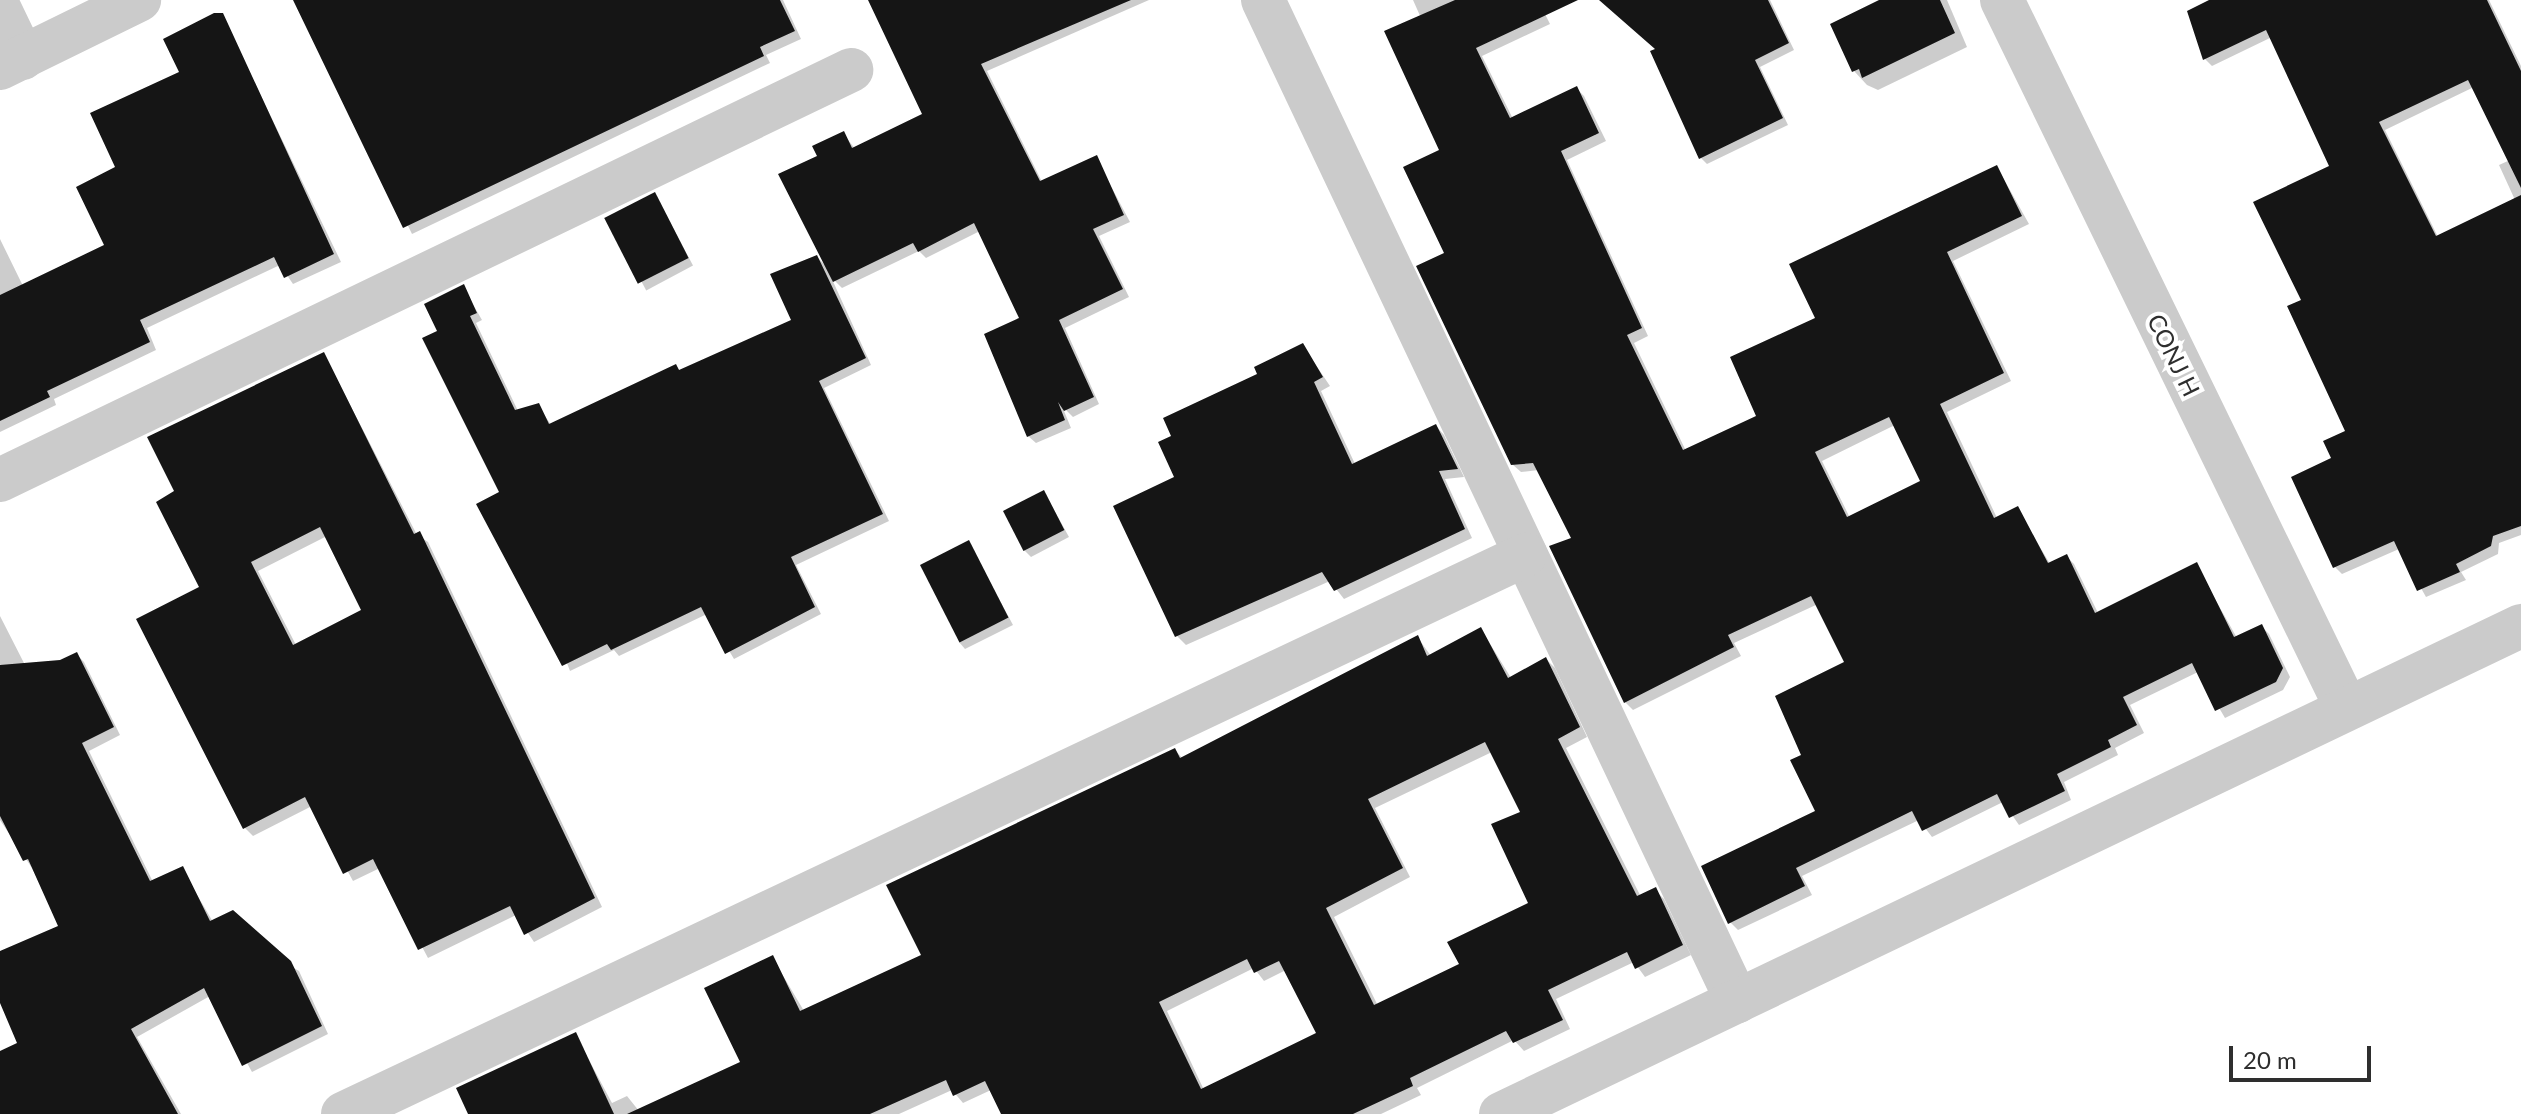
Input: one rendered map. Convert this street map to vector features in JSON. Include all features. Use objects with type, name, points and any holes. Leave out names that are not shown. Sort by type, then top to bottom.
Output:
[{"type":"street","points":[[0,10],[11,63],[139,0]]},
{"type":"street","points":[[1263,0],[1737,1001]]},
{"type":"street","name":"CONJ H","points":[[2002,0],[2347,709]]},
{"type":"street","points":[[0,480],[851,70]]},
{"type":"street","points":[[343,1114],[1525,555]]},
{"type":"street","points":[[1501,1114],[2521,626]]},
{"type":"building","points":[[293,0],[780,0],[795,31],[760,47],[764,56],[403,228]]},
{"type":"building","points":[[868,0],[1131,0],[981,64],[1040,181],[1097,155],[1124,215],[1093,229],[1123,289],[1059,320],[1094,397],[1064,411],[1058,402],[1065,420],[1027,437],[984,334],[1019,318],[974,223],[918,252],[913,243],[833,282],[778,174],[817,156],[812,146],[844,131],[852,148],[922,114]]},
{"type":"building","points":[[1455,0],[1578,0],[1476,48],[1510,118],[1577,86],[1599,133],[1561,151],[1642,328],[1627,335],[1683,450],[1756,416],[1730,357],[1815,318],[1789,264],[1997,165],[2022,216],[1947,252],[2004,373],[1940,404],[1994,518],[2018,506],[2048,563],[2067,554],[2095,613],[2197,562],[2234,637],[2262,624],[2283,668],[2276,682],[2215,711],[2192,663],[2123,697],[2137,725],[2108,740],[2111,747],[2057,774],[2065,791],[2009,818],[1997,794],[1922,831],[1912,811],[1796,868],[1805,886],[1728,924],[1701,866],[1815,811],[1790,760],[1801,755],[1775,696],[1844,662],[1811,596],[1728,635],[1734,647],[1624,703],[1549,546],[1571,538],[1533,463],[1511,465],[1416,266],[1444,253],[1403,167],[1439,150],[1384,31]],"holes":[[[1889,417],[1920,481],[1847,517],[1815,452]]]},
{"type":"building","points":[[1599,0],[1768,0],[1789,43],[1755,60],[1783,118],[1699,159],[1650,51],[1655,49]]},
{"type":"building","points":[[1879,0],[1940,0],[1955,33],[1862,78],[1859,69],[1852,72],[1830,24]]},
{"type":"building","points":[[2209,0],[2487,0],[2521,71],[2521,188],[2468,80],[2379,122],[2436,236],[2521,195],[2521,526],[2493,536],[2491,546],[2456,564],[2460,572],[2417,591],[2394,541],[2333,568],[2291,477],[2331,458],[2323,441],[2345,431],[2287,306],[2301,300],[2253,202],[2329,166],[2266,30],[2203,60],[2187,11]]},
{"type":"building","points":[[214,13],[223,13],[334,254],[284,278],[274,257],[140,320],[150,342],[47,391],[50,397],[0,421],[0,295],[104,245],[76,187],[115,167],[90,113],[179,72],[163,39]]},
{"type":"building","points":[[655,192],[689,258],[638,284],[604,218]]},
{"type":"building","points":[[817,255],[866,358],[819,381],[883,514],[791,557],[815,607],[725,654],[701,607],[611,650],[607,644],[562,666],[476,504],[499,492],[422,338],[437,331],[424,304],[464,284],[477,313],[470,316],[515,410],[539,403],[549,424],[676,364],[679,370],[791,320],[770,274]]},
{"type":"building","points":[[1303,343],[1323,377],[1314,382],[1352,464],[1436,424],[1458,469],[1439,471],[1465,529],[1334,591],[1322,572],[1175,637],[1113,506],[1174,477],[1158,442],[1171,436],[1163,418],[1257,374],[1254,367]]},
{"type":"building","points":[[324,352],[414,534],[420,531],[595,898],[524,935],[510,906],[418,950],[373,859],[343,874],[305,797],[243,829],[136,619],[199,587],[156,502],[174,491],[147,437]],"holes":[[[320,527],[361,610],[293,645],[251,562]]]},
{"type":"building","points":[[1044,490],[1064,530],[1023,551],[1003,511]]},
{"type":"building","points":[[969,540],[1008,618],[959,642],[920,565]]},
{"type":"building","points":[[1481,627],[1508,678],[1546,657],[1580,727],[1558,739],[1637,896],[1656,887],[1683,945],[1635,969],[1627,952],[1548,990],[1563,1020],[1513,1043],[1506,1031],[1410,1078],[1413,1086],[1353,1114],[1001,1114],[985,1081],[953,1096],[946,1080],[870,1114],[627,1114],[740,1062],[704,988],[773,955],[800,1011],[921,955],[886,885],[1175,748],[1180,758],[1418,635],[1427,656]],"holes":[[[1485,742],[1520,812],[1491,824],[1528,903],[1447,942],[1459,964],[1374,1005],[1326,908],[1403,868],[1368,799]],[[1247,959],[1254,973],[1279,961],[1316,1033],[1201,1089],[1159,1002]]]},
{"type":"building","points":[[77,652],[114,727],[82,743],[150,881],[183,866],[210,921],[233,910],[291,961],[322,1026],[242,1066],[204,988],[131,1029],[178,1114],[0,1114],[0,1051],[17,1043],[0,1003],[0,951],[58,926],[28,859],[23,861],[0,816],[0,665],[60,660]]},
{"type":"building","points":[[576,1032],[614,1114],[468,1114],[456,1088]]}]
